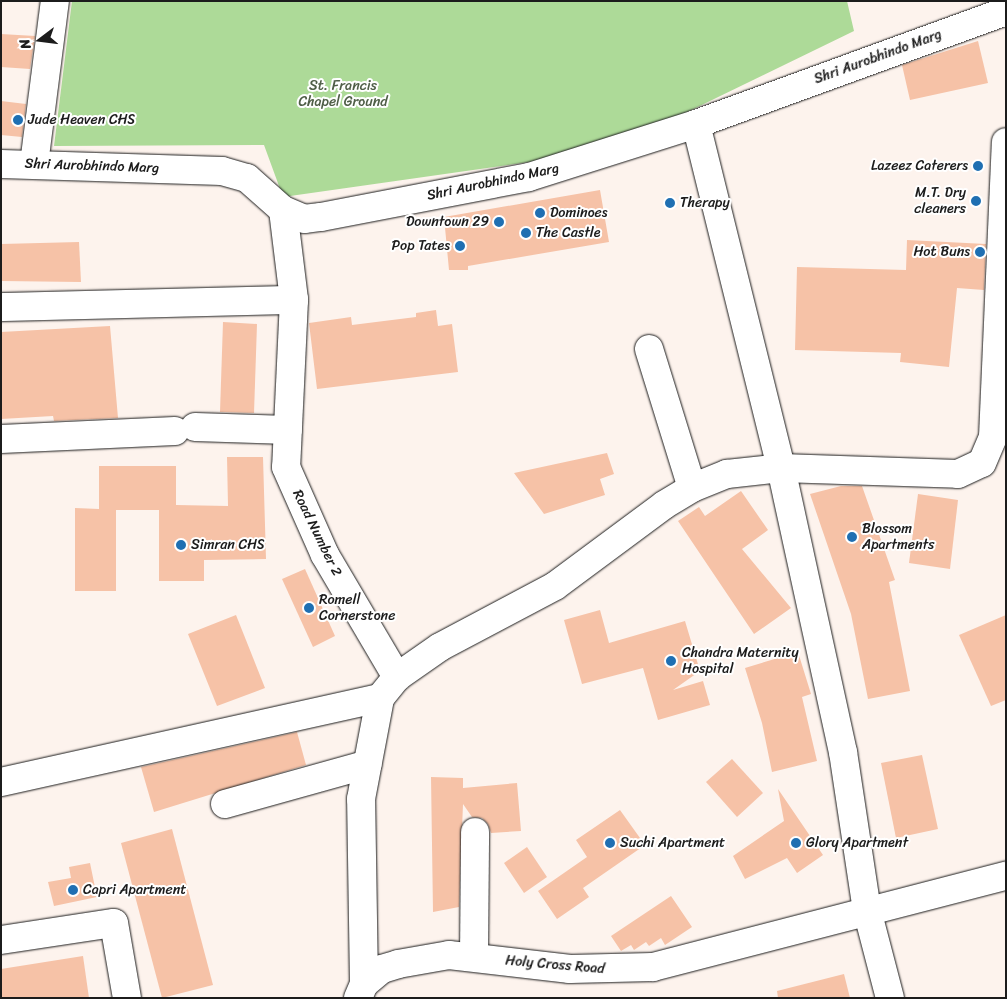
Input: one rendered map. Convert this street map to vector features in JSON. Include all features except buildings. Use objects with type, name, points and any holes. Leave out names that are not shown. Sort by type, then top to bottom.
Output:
[{"type":"street","points":[[34,164],[56,1]]},
{"type":"street","points":[[1006,1],[1006,12]]},
{"type":"street","name":"Shri Aurobhindo Marg","points":[[1,164],[222,171],[247,178],[283,210],[304,219],[321,217],[529,177],[696,124],[1006,12]]},
{"type":"street","points":[[696,124],[781,468],[844,752],[867,910],[890,998]]},
{"type":"street","points":[[361,991],[361,799],[380,698],[397,677],[440,647],[555,586],[664,505],[692,488],[727,474],[781,468],[958,474],[982,462],[993,437],[1006,142]]},
{"type":"street","name":"Road Number 2","points":[[283,210],[294,300],[286,467],[325,555],[397,677]]},
{"type":"street","points":[[1,307],[294,300]]},
{"type":"street","points":[[649,348],[692,488]]},
{"type":"street","points":[[1,439],[185,429],[288,430]]},
{"type":"street","points":[[1,782],[380,698]]},
{"type":"street","points":[[225,804],[368,764]]},
{"type":"street","points":[[474,957],[475,832]]},
{"type":"street","name":"Holy Cross Road","points":[[361,991],[382,969],[398,964],[449,955],[570,968],[653,967],[867,910],[1006,876]]},
{"type":"street","points":[[1,940],[114,923],[127,998]]},
{"type":"green space","name":"St. Francis Chapel Ground","points":[[72,1],[847,1],[854,31],[607,151],[283,197],[264,145],[54,146]]},
{"type":"place","name":"Jude Heaven CHS","points":[[18,120]]},
{"type":"place","name":"Lazeez Caterers","points":[[978,166]]},
{"type":"place","name":"M.T. Dry cleaners","points":[[976,201]]},
{"type":"place","name":"Therapy","points":[[670,203]]},
{"type":"place","name":"Dominoes","points":[[540,213]]},
{"type":"place","name":"Downtown 29","points":[[499,222]]},
{"type":"place","name":"The Castle","points":[[526,233]]},
{"type":"place","name":"Pop Tates","points":[[460,246]]},
{"type":"place","name":"Hot Buns","points":[[980,252]]},
{"type":"place","name":"Blossom Apartments","points":[[852,537]]},
{"type":"place","name":"Simran CHS","points":[[181,545]]},
{"type":"place","name":"Romell Cornerstone","points":[[309,608]]},
{"type":"place","name":"Chandra Maternity Hospital","points":[[671,661]]},
{"type":"place","name":"Suchi Apartment","points":[[610,843]]},
{"type":"place","name":"Glory Apartment","points":[[796,843]]},
{"type":"place","name":"Capri Apartment","points":[[73,890]]}]
